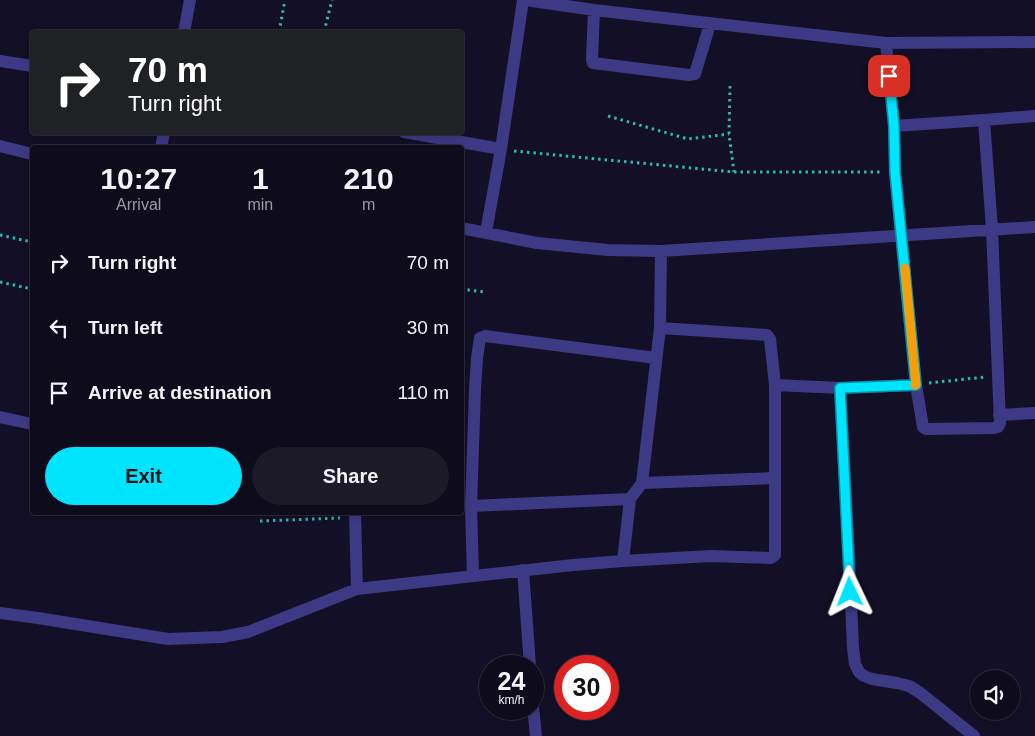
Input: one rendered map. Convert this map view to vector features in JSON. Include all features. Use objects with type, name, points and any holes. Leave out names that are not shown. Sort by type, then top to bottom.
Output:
[{"type":"street","points":[[184,30],[190,0]]},
{"type":"street","points":[[486,232],[525,0],[710,24],[886,43],[1035,42]]},
{"type":"street","points":[[594,10],[593,63],[690,75],[695,74],[710,24]]},
{"type":"street","points":[[886,43],[894,126],[895,172],[901,236],[916,385],[924,428],[994,428],[999,425],[992,229],[984,120]]},
{"type":"street","points":[[0,61],[30,66]]},
{"type":"street","points":[[894,126],[1035,116]]},
{"type":"street","points":[[421,135],[501,149]]},
{"type":"street","points":[[0,146],[30,154]]},
{"type":"street","points":[[464,228],[545,244],[608,250],[661,251],[1035,227]]},
{"type":"street","points":[[623,561],[630,499],[642,483],[660,328],[661,251]]},
{"type":"street","points":[[0,613],[168,639],[222,638],[248,632],[357,589],[523,570],[623,561],[710,556],[773,558],[775,555],[775,385],[770,339],[767,335],[660,328]]},
{"type":"street","points":[[473,576],[471,506],[475,390],[480,338],[485,336],[656,358]]},
{"type":"street","points":[[775,385],[840,388],[916,385]]},
{"type":"street","points":[[840,388],[855,664],[859,672],[864,676],[909,686],[919,692],[974,736]]},
{"type":"street","points":[[1000,416],[1035,413]]},
{"type":"street","points":[[0,417],[30,424]]},
{"type":"street","points":[[642,483],[775,478]]},
{"type":"street","points":[[471,506],[630,499]]},
{"type":"street","points":[[355,515],[357,589]]},
{"type":"street","points":[[523,570],[529,655]]},
{"type":"street","points":[[534,720],[536,736]]},
{"type":"path","points":[[279,30],[285,0]]},
{"type":"path","points":[[324,30],[332,0]]},
{"type":"path","points":[[730,86],[729,134],[734,172]]},
{"type":"path","points":[[608,116],[688,139],[729,134]]},
{"type":"path","points":[[501,149],[734,172],[895,172]]},
{"type":"path","points":[[0,235],[30,242]]},
{"type":"path","points":[[0,282],[30,289]]},
{"type":"path","points":[[464,289],[484,292]]},
{"type":"path","points":[[916,385],[998,375]]},
{"type":"path","points":[[260,521],[355,515]]},
{"type":"slow traffic","points":[[905,268],[915,385]]},
{"type":"route","points":[[850,592],[840,388],[916,385],[895,172],[894,126],[889,76]]}]
